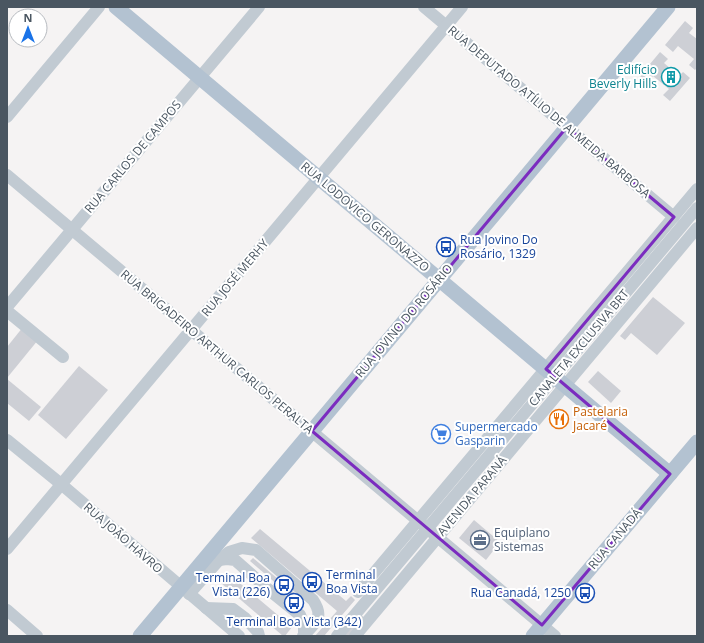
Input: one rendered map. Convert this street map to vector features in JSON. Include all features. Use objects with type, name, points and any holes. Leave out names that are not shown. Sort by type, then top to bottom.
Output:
[{"type":"main road","name":"RUA LODOVICO GERONAZZO","points":[[116,7],[670,474]]},
{"type":"main road","name":"RUA JOVINO DO ROSÁRIO","points":[[140,636],[185,591],[312,432],[668,7]]},
{"type":"main road","name":"RUA CANADÁ","points":[[538,631],[697,442]]},
{"type":"street","points":[[7,117],[99,7]]},
{"type":"street","name":"RUA CARLOS DE CAMPOS","points":[[7,307],[259,7]]},
{"type":"street","name":"RUA DEPUTADO ATÍLIO DE ALMEIDA BARBOSA","points":[[424,7],[674,217]]},
{"type":"street","name":"RUA JOSÉ MERHY","points":[[7,549],[462,7]]},
{"type":"street","name":"RUA BRIGADEIRO ARTHUR CARLOS PERALTA","points":[[7,175],[438,537],[538,631],[555,636]]},
{"type":"street","name":"AVENIDA PARANÁ","points":[[355,636],[438,537],[674,217],[697,189]]},
{"type":"street","name":"CANALETA EXCLUSIVA BRT","points":[[337,636],[422,525],[555,377],[697,208]]},
{"type":"street","name":"AVENIDA PARANÁ","points":[[555,377],[696,233]]},
{"type":"street","points":[[7,311],[63,357]]},
{"type":"street","name":"RUA JOÃO HAVRO","points":[[7,440],[61,484],[239,636]]},
{"type":"street","points":[[358,592],[422,525]]},
{"type":"street","points":[[185,591],[229,552],[242,548],[256,550],[313,600],[317,606],[319,613],[318,621],[304,635]]},
{"type":"street","points":[[219,560],[235,560],[300,615],[304,624],[304,635]]},
{"type":"street","points":[[206,608],[233,609],[258,632],[259,636]]},
{"type":"street","points":[[7,610],[37,636]]},
{"type":"highlighted area","points":[[567,127],[674,217],[546,369],[670,474],[542,625],[312,431]]},
{"type":"building","name":"Edifício Beverly Hills","points":[[685,21],[693,28],[689,33],[697,39],[697,68],[695,70],[689,65],[694,59],[678,46],[673,52],[665,45]]},
{"type":"building","name":"Edifício Beverly Hills","points":[[660,52],[668,59],[664,63],[679,76],[683,72],[690,78],[670,101],[663,95],[669,89],[653,76],[648,82],[640,76]]},
{"type":"building","points":[[653,297],[685,323],[657,355],[631,333],[625,340],[620,336]]},
{"type":"building","points":[[23,327],[38,340],[7,378],[7,347]]},
{"type":"building","points":[[79,366],[108,390],[66,439],[38,415]]},
{"type":"building","points":[[598,371],[621,391],[611,403],[588,382]]},
{"type":"building","points":[[7,379],[41,407],[29,421],[7,403]]},
{"type":"building","name":"Equiplano Sistemas","points":[[474,520],[500,542],[486,560],[459,538]]},
{"type":"building","name":"Terminal Boa Vista","points":[[260,529],[346,601],[351,596],[355,600],[324,636],[315,636],[337,611],[251,538]]},
{"type":"building","name":"Terminal Boa Vista","points":[[253,558],[303,600],[300,604],[250,561]]},
{"type":"building","points":[[229,574],[292,627],[285,636],[283,636],[221,583]]},
{"type":"building","name":"Terminal Boa Vista","points":[[360,614],[366,619],[351,636],[341,636]]},
{"type":"place","name":"Edifício Beverly Hills","points":[[671,77]]},
{"type":"place","name":"Rua Jovino Do Rosário, 1329","points":[[446,247]]},
{"type":"place","name":"Pastelaria Jacaré","points":[[559,419]]},
{"type":"place","name":"Supermercado Gasparin","points":[[441,434]]},
{"type":"place","name":"Equiplano Sistemas","points":[[480,540]]},
{"type":"place","name":"Terminal Boa Vista","points":[[312,582]]},
{"type":"place","name":"Terminal Boa Vista (226)","points":[[284,585]]},
{"type":"place","name":"Rua Canadá, 1250","points":[[585,593]]},
{"type":"place","name":"Terminal Boa Vista (342)","points":[[294,603]]}]
